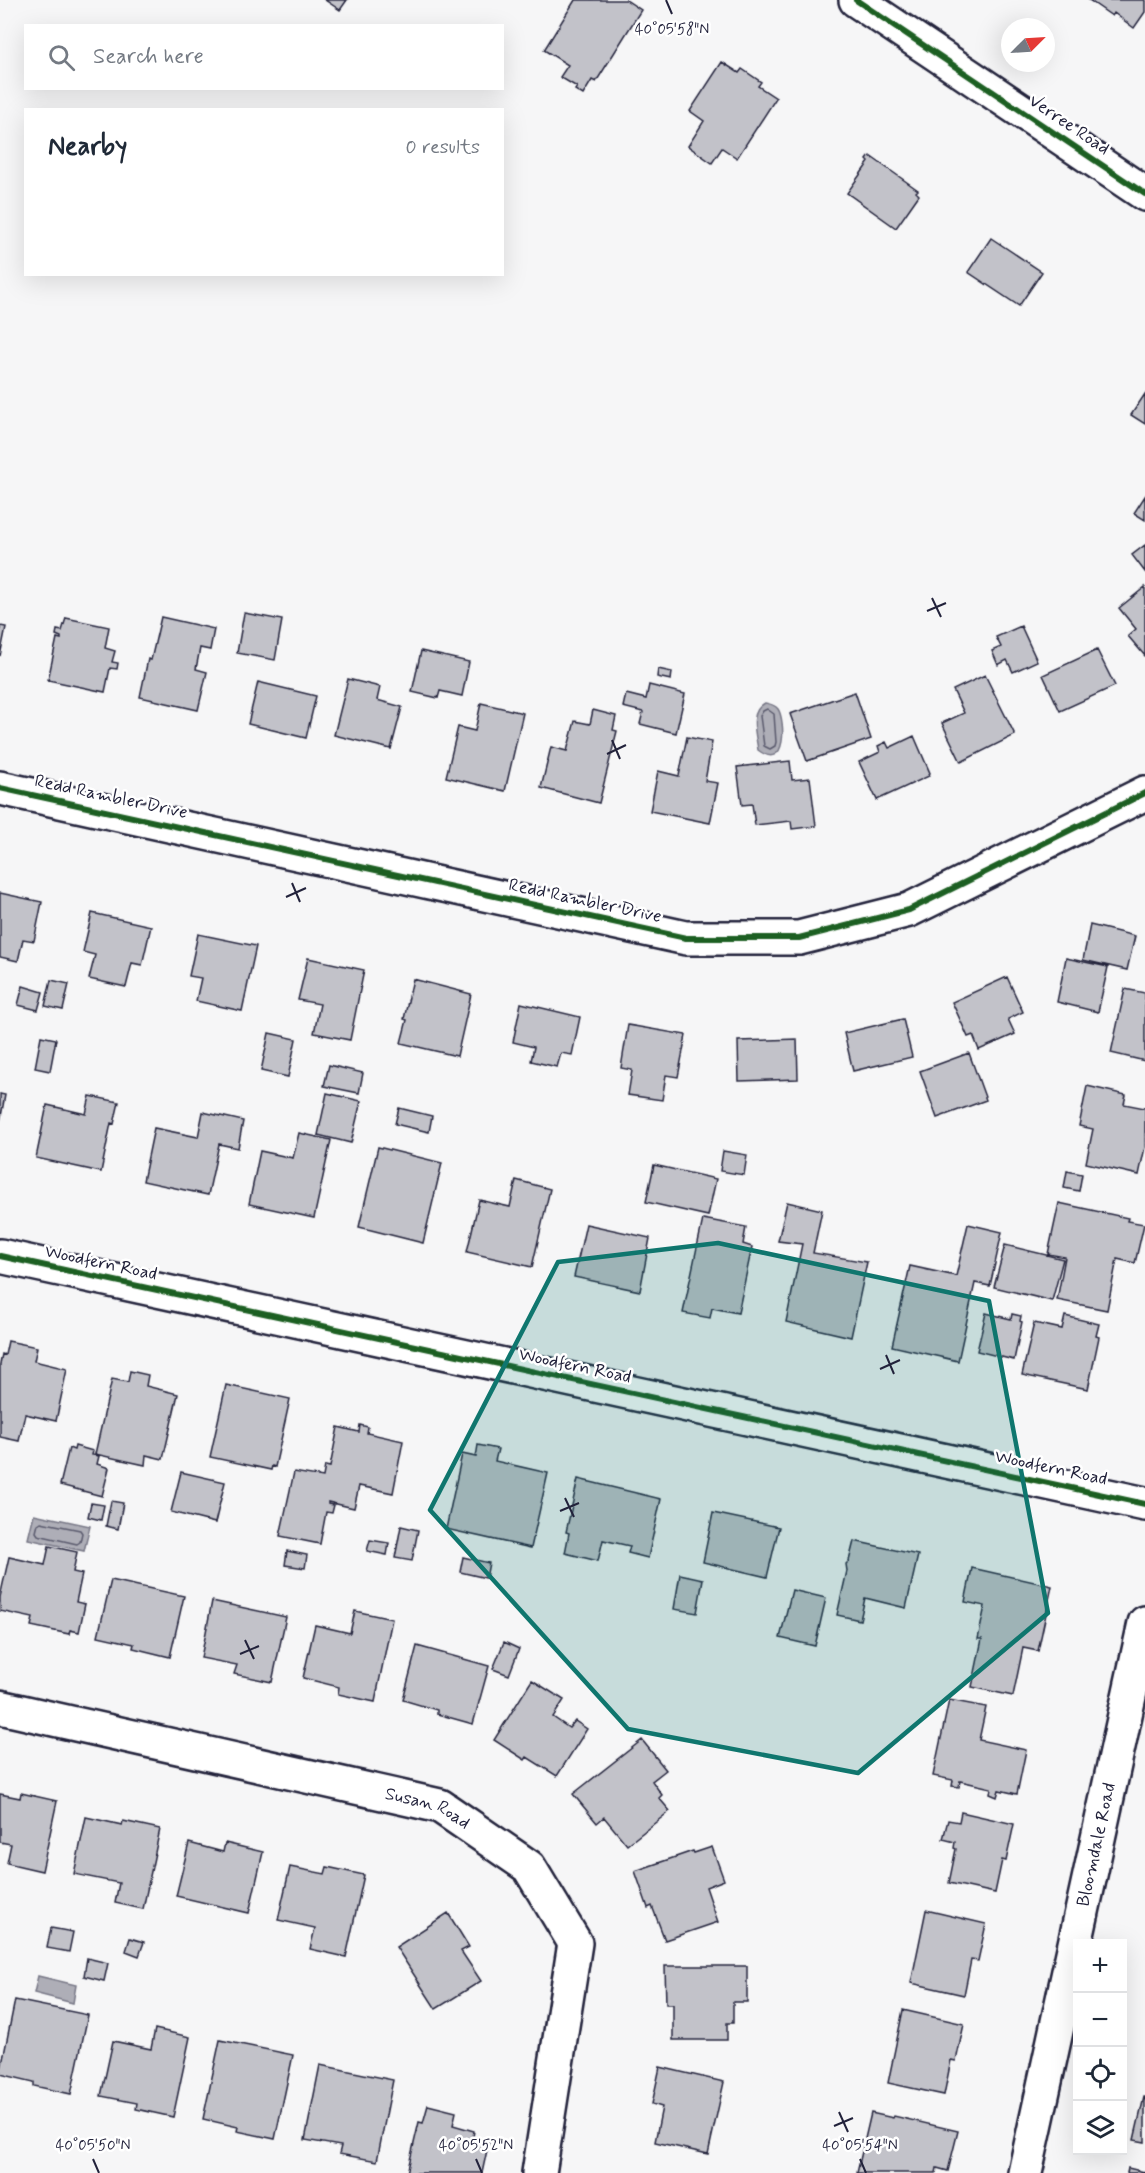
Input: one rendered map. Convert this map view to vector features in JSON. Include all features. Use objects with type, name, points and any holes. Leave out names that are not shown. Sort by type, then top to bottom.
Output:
[{"type":"street","name":"Verree Road","points":[[856,0],[1145,194]]},
{"type":"street","name":"Redd Rambler Drive","points":[[0,788],[686,938],[799,938],[909,910],[1145,793]]},
{"type":"street","name":"Woodfern Road","points":[[0,1256],[1145,1504]]},
{"type":"street","name":"Bloomdale Road","points":[[1024,2173],[1145,1623]]},
{"type":"street","name":"Susan Road","points":[[0,1707],[440,1806],[529,1867],[575,1943],[539,2173]]},
{"type":"highlighted area","points":[[718,1243],[989,1301],[1048,1613],[858,1773],[628,1729],[430,1510],[558,1262]]},
{"type":"water","points":[[765,703],[778,709],[782,723],[782,742],[775,755],[768,755],[758,750],[755,718],[756,712]]},
{"type":"water","points":[[34,1514],[90,1526],[84,1551],[28,1539]]},
{"type":"water","points":[[38,1976],[76,1985],[73,2003],[34,1993]]},
{"type":"building","points":[[325,0],[347,0],[340,10]]},
{"type":"building","points":[[575,0],[626,0],[641,10],[596,82],[592,80],[583,95],[575,90],[577,87],[560,77],[568,65],[544,50]]},
{"type":"building","points":[[1089,0],[1145,0],[1145,12],[1134,28],[1114,13],[1112,16]]},
{"type":"building","points":[[722,62],[739,73],[742,69],[761,82],[758,86],[776,98],[737,158],[722,148],[712,163],[688,146],[704,121],[690,111]]},
{"type":"building","points":[[870,156],[918,190],[916,192],[919,195],[896,228],[847,193],[869,162],[867,160]]},
{"type":"building","points":[[991,238],[1042,272],[1019,306],[968,272]]},
{"type":"building","points":[[1145,394],[1145,424],[1131,415]]},
{"type":"building","points":[[1145,496],[1145,520],[1134,513]]},
{"type":"building","points":[[1145,545],[1145,572],[1132,555]]},
{"type":"building","points":[[1145,587],[1145,656],[1128,636],[1136,629],[1119,608]]},
{"type":"building","points":[[244,613],[282,620],[275,660],[237,653]]},
{"type":"building","points":[[161,617],[214,629],[210,650],[200,648],[196,669],[207,672],[198,710],[140,697],[148,659],[151,660]]},
{"type":"building","points":[[66,618],[109,627],[105,648],[115,651],[112,662],[118,663],[117,669],[110,668],[105,692],[48,680],[57,638],[61,639],[56,635],[57,630],[62,631]]},
{"type":"building","points":[[0,626],[6,627],[0,656]]},
{"type":"building","points":[[1021,626],[1037,661],[1013,672],[1007,660],[998,665],[992,651],[1001,647],[996,637]]},
{"type":"building","points":[[1097,650],[1115,686],[1060,711],[1043,675]]},
{"type":"building","points":[[421,651],[469,662],[462,696],[440,691],[438,698],[412,692]]},
{"type":"building","points":[[658,669],[672,672],[671,680],[657,677]]},
{"type":"building","points":[[985,675],[1015,735],[961,762],[942,723],[964,713],[953,690]]},
{"type":"building","points":[[348,679],[380,687],[377,700],[402,707],[391,749],[334,735]]},
{"type":"building","points":[[258,682],[316,696],[306,738],[248,724]]},
{"type":"building","points":[[649,685],[685,694],[676,733],[640,724],[643,712],[623,707],[626,694],[646,699]]},
{"type":"building","points":[[855,692],[871,739],[807,761],[790,714]]},
{"type":"building","points":[[481,703],[523,713],[505,791],[446,777],[458,727],[475,731]]},
{"type":"building","points":[[593,710],[616,716],[613,730],[617,731],[599,803],[541,788],[551,747],[567,751],[575,721],[590,724]]},
{"type":"building","points":[[914,736],[930,773],[929,776],[877,800],[859,762],[880,752],[878,746],[886,742],[889,748]]},
{"type":"building","points":[[687,737],[712,742],[705,781],[718,783],[710,823],[650,811],[658,771],[679,776]]},
{"type":"building","points":[[790,761],[792,780],[810,778],[816,826],[792,829],[791,821],[755,825],[752,804],[742,805],[737,767]]},
{"type":"building","points":[[0,893],[42,902],[34,941],[23,939],[18,961],[0,957]]},
{"type":"building","points":[[92,913],[151,926],[142,965],[132,963],[126,987],[89,979],[95,955],[83,952]]},
{"type":"building","points":[[1090,925],[1135,936],[1127,970],[1083,960]]},
{"type":"building","points":[[198,934],[256,946],[242,1011],[196,1001],[201,978],[189,976]]},
{"type":"building","points":[[308,958],[364,970],[350,1040],[314,1033],[320,1004],[298,1000]]},
{"type":"building","points":[[1066,958],[1108,967],[1098,1012],[1057,1002]]},
{"type":"building","points":[[1007,977],[1023,1012],[1008,1019],[1015,1034],[979,1050],[973,1035],[968,1037],[952,1002]]},
{"type":"building","points":[[413,979],[471,994],[457,1056],[401,1043]]},
{"type":"building","points":[[51,980],[69,984],[63,1010],[45,1006]]},
{"type":"building","points":[[23,986],[43,992],[38,1010],[18,1005]]},
{"type":"building","points":[[1125,989],[1145,993],[1145,1061],[1111,1053]]},
{"type":"building","points":[[521,1003],[580,1017],[572,1055],[561,1053],[557,1067],[531,1061],[534,1047],[513,1042]]},
{"type":"building","points":[[903,1019],[912,1057],[853,1071],[844,1033]]},
{"type":"building","points":[[628,1025],[686,1035],[678,1077],[666,1075],[662,1100],[628,1095],[632,1070],[621,1068]]},
{"type":"building","points":[[269,1033],[296,1039],[288,1077],[261,1071]]},
{"type":"building","points":[[41,1036],[56,1039],[50,1071],[35,1068]]},
{"type":"building","points":[[797,1039],[798,1079],[739,1081],[738,1041]]},
{"type":"building","points":[[969,1053],[986,1100],[937,1118],[920,1071]]},
{"type":"building","points":[[329,1065],[363,1073],[359,1093],[324,1086]]},
{"type":"building","points":[[1087,1086],[1126,1095],[1124,1104],[1145,1108],[1145,1147],[1139,1175],[1086,1163],[1093,1129],[1079,1126]]},
{"type":"building","points":[[327,1093],[361,1101],[351,1143],[318,1135]]},
{"type":"building","points":[[0,1094],[5,1095],[0,1122]]},
{"type":"building","points":[[90,1096],[119,1102],[114,1124],[111,1123],[101,1172],[36,1158],[47,1105],[86,1114]]},
{"type":"building","points":[[399,1108],[432,1116],[429,1132],[395,1124]]},
{"type":"building","points":[[203,1112],[243,1121],[238,1148],[219,1144],[208,1195],[143,1181],[154,1128],[198,1137]]},
{"type":"building","points":[[299,1133],[331,1140],[314,1218],[249,1204],[260,1151],[293,1158]]},
{"type":"building","points":[[378,1147],[442,1163],[423,1243],[359,1227]]},
{"type":"building","points":[[723,1151],[747,1155],[744,1175],[720,1171]]},
{"type":"building","points":[[654,1165],[716,1179],[708,1216],[646,1202]]},
{"type":"building","points":[[1067,1171],[1082,1174],[1079,1191],[1064,1188]]},
{"type":"building","points":[[516,1180],[550,1189],[532,1267],[467,1252],[479,1200],[510,1207]]},
{"type":"building","points":[[787,1202],[822,1210],[813,1253],[867,1262],[851,1337],[786,1322],[802,1244],[778,1241]]},
{"type":"building","points":[[1059,1203],[1128,1218],[1127,1221],[1144,1224],[1135,1263],[1117,1259],[1107,1310],[1057,1300],[1065,1257],[1048,1254]]},
{"type":"building","points":[[703,1219],[746,1227],[743,1244],[752,1247],[738,1313],[712,1308],[710,1318],[683,1313]]},
{"type":"building","points":[[586,1224],[650,1238],[640,1291],[574,1277]]},
{"type":"building","points":[[968,1224],[1002,1232],[990,1286],[975,1283],[958,1361],[892,1346],[910,1266],[956,1276]]},
{"type":"building","points":[[1005,1245],[1063,1259],[1052,1301],[994,1287]]},
{"type":"building","points":[[986,1313],[1011,1319],[1012,1314],[1021,1316],[1020,1321],[1022,1322],[1014,1360],[977,1351]]},
{"type":"building","points":[[1065,1316],[1099,1324],[1096,1336],[1099,1337],[1088,1389],[1022,1375],[1034,1323],[1062,1329]]},
{"type":"building","points":[[8,1341],[37,1347],[34,1361],[67,1369],[56,1421],[25,1414],[19,1441],[0,1437],[0,1364]]},
{"type":"building","points":[[130,1371],[148,1375],[146,1386],[178,1394],[163,1459],[146,1455],[145,1465],[95,1454],[112,1379],[128,1382]]},
{"type":"building","points":[[226,1385],[290,1399],[275,1467],[272,1466],[271,1470],[210,1457]]},
{"type":"building","points":[[360,1425],[368,1427],[367,1433],[403,1441],[393,1493],[359,1486],[354,1508],[328,1502],[334,1505],[332,1513],[326,1512],[320,1544],[280,1536],[294,1472],[323,1477],[325,1466],[330,1467],[338,1427],[359,1432]]},
{"type":"building","points":[[478,1445],[498,1449],[495,1461],[548,1473],[531,1548],[446,1529],[462,1454],[476,1457]]},
{"type":"building","points":[[75,1446],[93,1451],[92,1455],[99,1456],[97,1464],[109,1468],[102,1496],[60,1485],[69,1448],[74,1450]]},
{"type":"building","points":[[181,1472],[225,1482],[215,1523],[171,1512]]},
{"type":"building","points":[[578,1479],[661,1499],[648,1558],[628,1553],[630,1546],[603,1540],[598,1561],[565,1553],[569,1533],[566,1532]]},
{"type":"building","points":[[111,1501],[123,1503],[118,1529],[106,1526]]},
{"type":"building","points":[[91,1503],[104,1505],[101,1520],[88,1517]]},
{"type":"building","points":[[713,1513],[779,1527],[767,1577],[703,1562]]},
{"type":"building","points":[[401,1526],[418,1530],[412,1561],[395,1558]]},
{"type":"building","points":[[370,1540],[389,1543],[387,1555],[367,1551]]},
{"type":"building","points":[[854,1541],[918,1555],[906,1608],[865,1598],[860,1620],[837,1615],[847,1571],[846,1564],[849,1561]]},
{"type":"building","points":[[49,1546],[77,1552],[73,1572],[82,1574],[76,1602],[85,1604],[79,1632],[70,1630],[69,1634],[31,1626],[33,1618],[0,1611],[0,1597],[9,1557],[45,1565]]},
{"type":"building","points":[[287,1551],[307,1555],[305,1568],[285,1565]]},
{"type":"building","points":[[463,1557],[489,1563],[486,1578],[460,1572]]},
{"type":"building","points":[[972,1568],[1052,1586],[1038,1651],[1023,1648],[1013,1696],[972,1687],[982,1639],[978,1639],[985,1606],[965,1602]]},
{"type":"building","points":[[680,1574],[703,1579],[697,1613],[674,1609]]},
{"type":"building","points":[[111,1580],[184,1596],[170,1657],[133,1648],[134,1644],[98,1636]]},
{"type":"building","points":[[792,1590],[826,1598],[815,1646],[780,1638]]},
{"type":"building","points":[[212,1601],[286,1617],[272,1682],[234,1674],[237,1665],[201,1658]]},
{"type":"building","points":[[355,1611],[392,1619],[375,1702],[338,1694],[339,1687],[303,1678],[315,1625],[350,1633]]},
{"type":"building","points":[[504,1642],[519,1649],[509,1675],[493,1669]]},
{"type":"building","points":[[417,1646],[489,1666],[473,1724],[437,1714],[437,1710],[403,1700]]},
{"type":"building","points":[[532,1680],[564,1700],[553,1717],[569,1728],[575,1721],[587,1729],[557,1776],[527,1757],[525,1760],[494,1740]]},
{"type":"building","points":[[949,1700],[986,1707],[979,1740],[1026,1750],[1017,1794],[999,1790],[997,1797],[990,1794],[991,1788],[960,1781],[959,1787],[952,1786],[953,1780],[933,1776]]},
{"type":"building","points":[[642,1740],[666,1770],[652,1781],[662,1795],[659,1798],[670,1811],[627,1845],[604,1817],[597,1823],[573,1794]]},
{"type":"building","points":[[21,1793],[57,1801],[42,1871],[7,1863],[11,1844],[0,1842],[0,1794],[20,1798]]},
{"type":"building","points":[[961,1812],[1014,1824],[1006,1861],[1002,1860],[995,1893],[949,1883],[956,1849],[954,1848],[955,1842],[943,1839],[948,1820],[959,1822]]},
{"type":"building","points":[[86,1817],[122,1825],[123,1821],[160,1829],[143,1909],[115,1903],[119,1883],[74,1874]]},
{"type":"building","points":[[189,1843],[223,1852],[225,1843],[263,1852],[249,1913],[176,1896]]},
{"type":"building","points":[[712,1847],[724,1880],[706,1887],[718,1922],[665,1940],[652,1906],[648,1908],[635,1871],[693,1851],[694,1853]]},
{"type":"building","points":[[290,1867],[325,1874],[327,1867],[364,1875],[346,1957],[310,1949],[315,1928],[278,1920]]},
{"type":"building","points":[[926,1910],[986,1924],[978,1961],[971,1960],[964,1995],[911,1983]]},
{"type":"building","points":[[448,1913],[469,1947],[461,1951],[481,1981],[436,2009],[396,1947]]},
{"type":"building","points":[[51,1928],[73,1932],[69,1952],[47,1948]]},
{"type":"building","points":[[130,1938],[144,1942],[139,1956],[126,1951]]},
{"type":"building","points":[[87,1958],[108,1963],[104,1981],[84,1976]]},
{"type":"building","points":[[665,1966],[747,1966],[747,2002],[733,2002],[733,2023],[727,2023],[727,2040],[673,2040],[673,2004],[666,2004]]},
{"type":"building","points":[[15,2000],[88,2015],[71,2094],[34,2086],[34,2082],[0,2074]]},
{"type":"building","points":[[903,2010],[964,2024],[956,2061],[951,2060],[944,2095],[888,2083]]},
{"type":"building","points":[[155,2029],[190,2037],[173,2117],[136,2109],[137,2103],[101,2096],[113,2041],[151,2049]]},
{"type":"building","points":[[220,2040],[293,2055],[275,2139],[237,2131],[238,2127],[203,2119]]},
{"type":"building","points":[[320,2065],[393,2080],[377,2161],[339,2154],[341,2146],[305,2140]]},
{"type":"building","points":[[660,2067],[724,2082],[708,2154],[655,2142],[662,2107],[652,2104]]},
{"type":"building","points":[[1145,2097],[1145,2142],[1134,2140]]},
{"type":"building","points":[[428,2105],[456,2112],[453,2125],[474,2131],[473,2137],[489,2141],[482,2173],[407,2173],[419,2122],[423,2123]]},
{"type":"building","points":[[871,2113],[958,2131],[948,2171],[937,2168],[936,2173],[857,2173]]},
{"type":"building","points":[[1128,2168],[1145,2172],[1145,2173],[1127,2173]]},
{"type":"cycle path","points":[[856,0],[1145,194]]},
{"type":"cycle path","points":[[0,788],[686,938],[799,938],[909,910],[1145,793]]},
{"type":"cycle path","points":[[0,1256],[1145,1504]]}]
